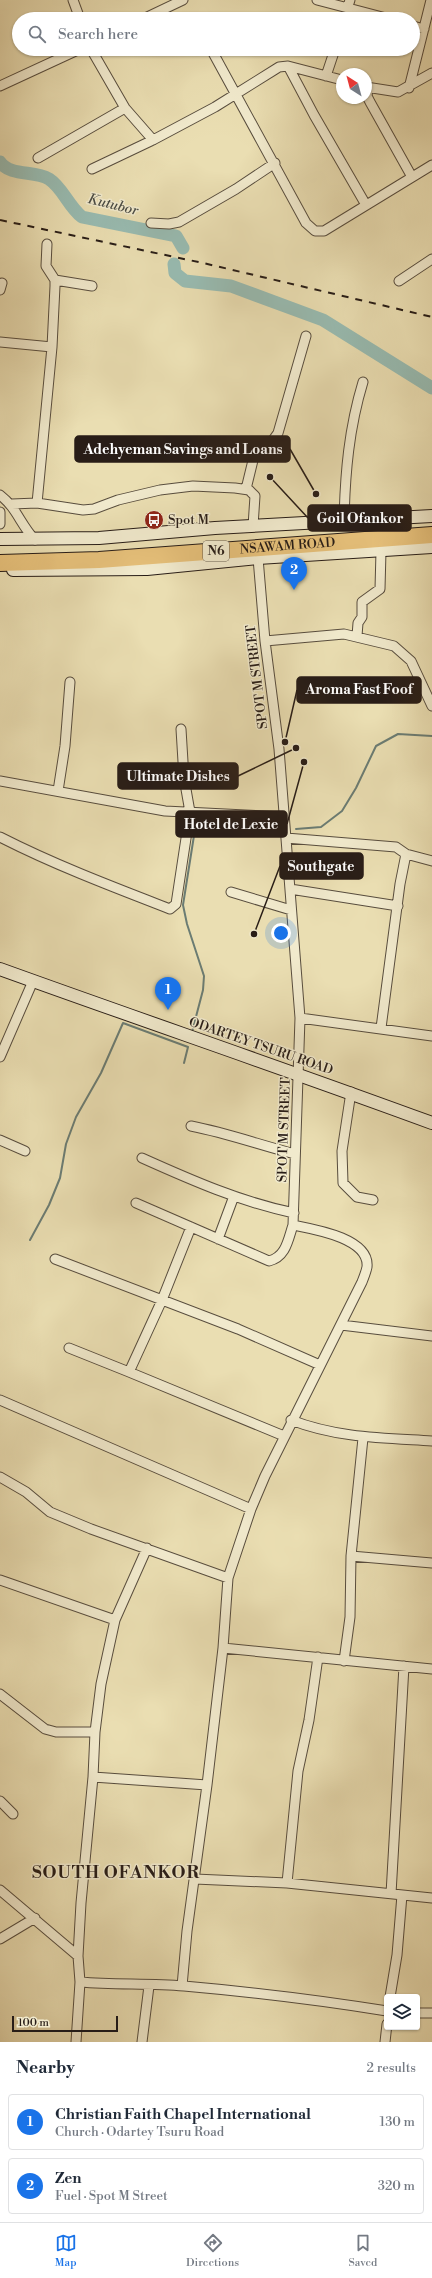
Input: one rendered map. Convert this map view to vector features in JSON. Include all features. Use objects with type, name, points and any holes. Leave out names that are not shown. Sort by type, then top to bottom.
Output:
[{"type":"highway","name":"NSAWAM ROAD","points":[[0,553],[72,552],[432,526]]},
{"type":"highway","name":"NSAWAM ROAD","points":[[0,563],[105,560],[432,536]]},
{"type":"main road","points":[[0,539],[35,540],[99,538],[253,526],[432,516]]},
{"type":"main road","points":[[0,571],[147,569],[258,558],[432,547]]},
{"type":"main road","name":"ODARTEY TSURU ROAD","points":[[0,969],[299,1076],[351,1092],[427,1121]]},
{"type":"street","points":[[73,0],[77,12]]},
{"type":"street","points":[[157,12],[182,0]]},
{"type":"street","points":[[317,0],[349,4],[371,12]]},
{"type":"street","points":[[420,44],[431,0]]},
{"type":"street","points":[[420,28],[424,29]]},
{"type":"street","points":[[0,86],[65,56]]},
{"type":"street","points":[[96,56],[125,108],[153,140]]},
{"type":"street","points":[[215,56],[275,163],[306,223],[315,231],[324,230],[432,165]]},
{"type":"street","points":[[326,76],[333,56]]},
{"type":"street","points":[[408,88],[417,56]]},
{"type":"street","points":[[288,66],[314,115],[366,205]]},
{"type":"street","points":[[92,169],[153,140],[235,94],[275,68],[288,66],[336,78]]},
{"type":"street","points":[[372,89],[398,92],[408,88],[432,73]]},
{"type":"street","points":[[371,104],[412,177]]},
{"type":"street","points":[[38,158],[125,108]]},
{"type":"street","points":[[151,224],[169,224],[179,222],[236,189],[275,163]]},
{"type":"street","points":[[37,503],[52,347],[55,280],[46,266],[47,244]]},
{"type":"street","points":[[398,281],[432,259]]},
{"type":"street","points":[[55,280],[92,286]]},
{"type":"street","points":[[246,489],[255,452],[273,440],[278,433],[306,336]]},
{"type":"street","points":[[0,342],[52,347]]},
{"type":"street","points":[[344,522],[346,460],[352,423],[363,382]]},
{"type":"street","points":[[12,504],[37,503],[83,510],[94,509],[118,500],[160,490],[193,486],[246,489],[252,492],[255,498],[253,526]]},
{"type":"street","points":[[0,495],[12,504],[25,529],[35,540]]},
{"type":"street","points":[[0,512],[0,524]]},
{"type":"street","points":[[357,636],[358,623],[362,618],[362,602],[378,591],[381,585],[381,551]]},
{"type":"street","name":"SPOT M STREET","points":[[136,1203],[269,1260],[276,1259],[283,1253],[293,1225],[300,1018],[279,749],[265,640],[258,558]]},
{"type":"street","points":[[265,640],[328,634],[357,636],[394,646],[411,660],[432,706]]},
{"type":"street","points":[[58,791],[65,746],[70,682]]},
{"type":"street","points":[[0,837],[41,858],[170,909],[176,904],[190,812],[184,778],[181,730]]},
{"type":"street","points":[[0,782],[165,811],[284,817]]},
{"type":"street","points":[[286,838],[396,847],[406,854],[432,861]]},
{"type":"street","points":[[381,1028],[406,854]]},
{"type":"street","points":[[290,889],[398,906]]},
{"type":"street","points":[[231,892],[291,910]]},
{"type":"street","points":[[0,1057],[33,981]]},
{"type":"street","points":[[300,1018],[432,1036]]},
{"type":"street","points":[[351,1092],[342,1152],[342,1183],[357,1197],[373,1200]]},
{"type":"street","points":[[192,1126],[227,1133],[258,1144],[295,1154]]},
{"type":"street","points":[[0,1140],[25,1151]]},
{"type":"street","points":[[142,1158],[206,1187],[294,1213]]},
{"type":"street","points":[[218,1238],[234,1196]]},
{"type":"street","points":[[182,1986],[187,1931],[207,1785],[223,1648],[228,1578],[251,1509],[291,1420],[362,1282],[367,1266],[363,1253],[355,1244],[338,1237],[293,1225]]},
{"type":"street","points":[[129,1372],[162,1300],[191,1226]]},
{"type":"street","points":[[55,1258],[238,1329],[320,1365]]},
{"type":"street","points":[[341,1324],[432,1336]]},
{"type":"street","points":[[68,1348],[284,1436]]},
{"type":"street","points":[[0,1400],[251,1509]]},
{"type":"street","points":[[291,1420],[320,1431],[363,1438],[432,1441]]},
{"type":"street","points":[[344,1661],[350,1617],[351,1556],[363,1438]]},
{"type":"street","points":[[0,1477],[26,1492],[50,1512],[91,1529],[228,1578]]},
{"type":"street","points":[[76,2042],[80,1982],[78,1956],[93,1777],[95,1732],[102,1678],[115,1620],[147,1548]]},
{"type":"street","points":[[351,1556],[432,1563]]},
{"type":"street","points":[[0,1580],[115,1620]]},
{"type":"street","points":[[223,1648],[432,1669]]},
{"type":"street","points":[[287,1883],[297,1781],[309,1720],[318,1657]]},
{"type":"street","points":[[391,1894],[404,1666]]},
{"type":"street","points":[[0,1694],[45,1729],[56,1732],[95,1732]]},
{"type":"street","points":[[93,1777],[207,1785]]},
{"type":"street","points":[[0,1801],[13,1814]]},
{"type":"street","points":[[195,1879],[287,1883],[432,1898]]},
{"type":"street","points":[[0,1890],[35,1918],[78,1956]]},
{"type":"street","points":[[390,1994],[397,1955],[402,1895]]},
{"type":"street","points":[[0,1939],[35,1918]]},
{"type":"street","points":[[80,1982],[149,1986],[182,1986],[302,1997],[384,2011]]},
{"type":"street","points":[[142,2042],[149,1986]]},
{"type":"street","points":[[420,2013],[432,2013]]},
{"type":"street","points":[[385,2042],[386,2030]]},
{"type":"waterway","name":"Kutubor","points":[[0,162],[10,170],[43,176],[49,179],[58,187],[73,208],[82,217],[176,236],[183,248]]},
{"type":"waterway","points":[[174,264],[175,273],[185,281],[231,286],[323,320],[432,388]]},
{"type":"waterway","points":[[296,829],[321,827],[342,811],[356,788],[376,746],[398,734],[432,736]]},
{"type":"waterway","points":[[192,1032],[203,990],[204,976],[187,924],[183,905],[196,823]]},
{"type":"waterway","points":[[30,1240],[49,1205],[60,1178],[66,1144],[76,1117],[101,1073],[123,1023],[188,1047],[184,1063]]},
{"type":"railway","points":[[0,220],[203,263],[432,317]]},
{"type":"place","name":"Goil Ofankor","points":[[270,477]]},
{"type":"place","name":"Adehyeman Savings and Loans","points":[[316,494]]},
{"type":"place","name":"Spot M","points":[[154,520]]},
{"type":"place","name":"Zen","points":[[294,590]]},
{"type":"place","name":"Aroma Fast Foof","points":[[285,742]]},
{"type":"place","name":"Ultimate Dishes","points":[[296,748]]},
{"type":"place","name":"Hotel de Lexie","points":[[304,762]]},
{"type":"place","name":"Southgate","points":[[254,934]]},
{"type":"place","name":"Christian Faith Chapel International","points":[[168,1010]]},
{"type":"district","name":"SOUTH OFANKOR","points":[[116,1873]]}]
